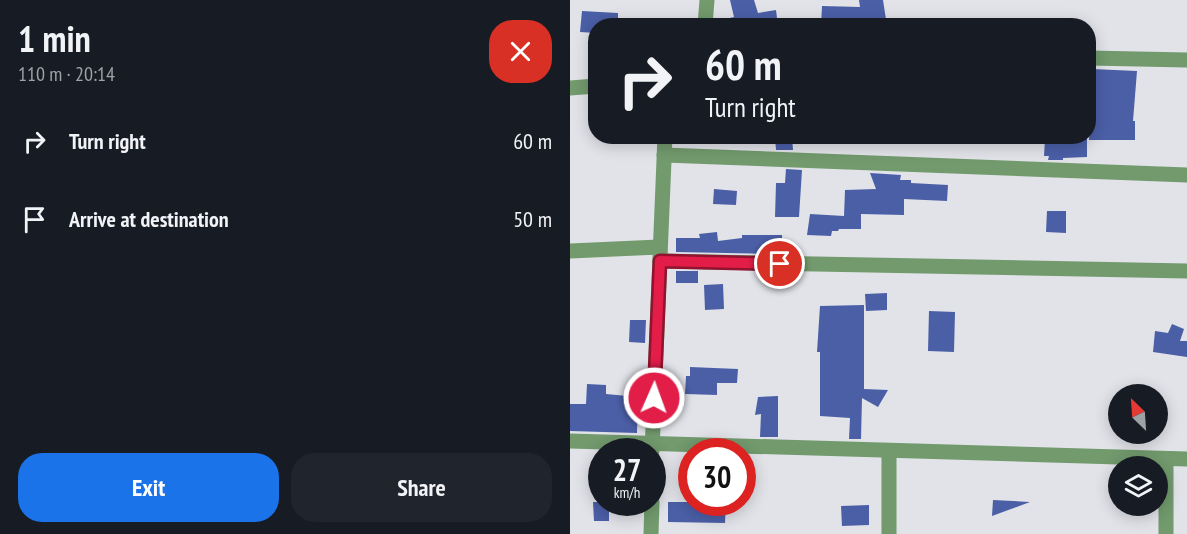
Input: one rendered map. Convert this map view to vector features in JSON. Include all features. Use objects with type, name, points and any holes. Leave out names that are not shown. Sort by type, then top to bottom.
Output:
[{"type":"street","points":[[706,18],[707,0]]},
{"type":"street","points":[[1096,58],[1187,60]]},
{"type":"street","points":[[570,88],[588,87]]},
{"type":"street","points":[[652,438],[665,144]]},
{"type":"street","points":[[664,155],[1187,175]]},
{"type":"street","points":[[570,251],[1187,271]]},
{"type":"street","points":[[570,441],[588,442]]},
{"type":"street","points":[[666,447],[1108,458]]},
{"type":"street","points":[[889,452],[889,534]]},
{"type":"street","points":[[1168,459],[1187,459]]},
{"type":"street","points":[[651,534],[652,516]]},
{"type":"street","points":[[1166,516],[1166,534]]},
{"type":"building","points":[[730,0],[754,0],[758,13],[776,10],[777,18],[730,18],[734,17]]},
{"type":"building","points":[[859,0],[883,0],[886,18],[821,18],[822,6],[860,7]]},
{"type":"building","points":[[582,11],[618,13],[618,18],[588,18],[588,32],[580,32]]},
{"type":"building","points":[[1096,69],[1137,71],[1133,121],[1135,121],[1135,140],[1096,140]]},
{"type":"building","points":[[776,144],[793,144],[793,150],[776,150]]},
{"type":"building","points":[[1045,144],[1087,144],[1087,157],[1048,160],[1049,156],[1044,156]]},
{"type":"building","points":[[786,169],[802,170],[799,217],[775,217],[776,183],[785,183]]},
{"type":"building","points":[[870,173],[901,175],[900,180],[911,180],[911,183],[948,185],[947,201],[904,199],[904,215],[861,214],[861,229],[839,229],[832,231],[831,236],[807,235],[810,214],[844,216],[845,190],[876,189]]},
{"type":"building","points":[[714,189],[737,191],[736,205],[713,204]]},
{"type":"building","points":[[1047,211],[1066,211],[1066,233],[1046,232]]},
{"type":"building","points":[[717,232],[718,241],[742,238],[742,235],[782,235],[782,254],[676,252],[676,238],[700,238],[699,234]]},
{"type":"building","points":[[676,271],[698,271],[698,283],[676,283]]},
{"type":"building","points":[[723,284],[724,309],[705,310],[704,285]]},
{"type":"building","points":[[887,293],[887,310],[866,311],[865,294]]},
{"type":"building","points":[[864,305],[864,389],[888,390],[878,407],[862,398],[861,439],[849,439],[850,418],[820,416],[820,352],[817,352],[820,306]]},
{"type":"building","points":[[929,311],[955,312],[954,352],[928,351]]},
{"type":"building","points":[[630,320],[646,320],[645,343],[629,342]]},
{"type":"building","points":[[1172,324],[1184,329],[1180,341],[1187,341],[1187,357],[1153,352],[1155,331],[1168,333]]},
{"type":"building","points":[[690,367],[738,369],[737,383],[717,383],[717,395],[685,394],[686,376],[690,376]]},
{"type":"building","points":[[587,384],[606,385],[606,394],[638,397],[637,433],[570,431],[570,404],[586,404]]},
{"type":"building","points":[[778,396],[778,437],[760,437],[761,414],[755,415],[758,397]]},
{"type":"building","points":[[993,500],[1030,502],[992,516]]},
{"type":"building","points":[[668,502],[678,502],[678,516],[725,516],[725,523],[668,522]]},
{"type":"building","points":[[869,505],[869,525],[842,526],[841,506]]},
{"type":"building","points":[[594,516],[609,516],[609,521],[594,521]]},
{"type":"route","points":[[654,398],[660,261],[780,264]]}]
